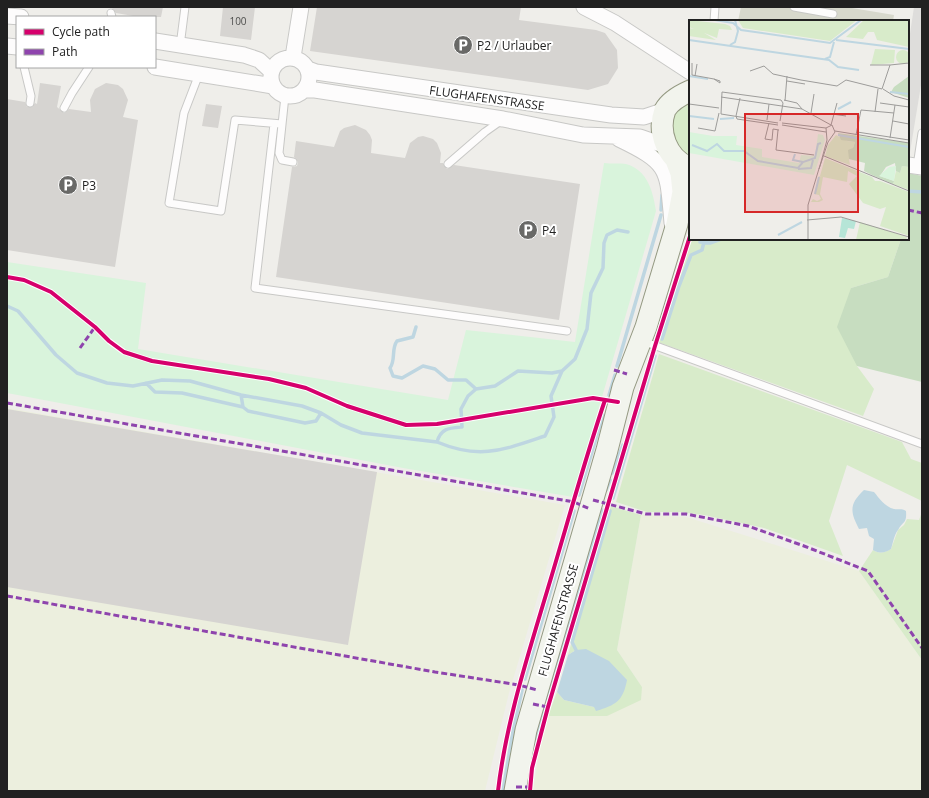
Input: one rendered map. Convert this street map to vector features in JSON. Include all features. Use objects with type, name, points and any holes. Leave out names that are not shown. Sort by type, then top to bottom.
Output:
[{"type":"main road","name":"FLUGHAFENSTRASSE","points":[[515,791],[522,745],[530,714],[608,450],[623,387],[644,331],[673,237],[683,192],[681,173],[677,158],[663,131],[665,110],[675,99],[689,92]]},
{"type":"main road","name":"FLUGHAFENSTRASSE","points":[[608,450],[628,404],[676,249],[689,219]]},
{"type":"street","points":[[272,78],[277,62],[287,57],[293,57],[301,7]]},
{"type":"street","points":[[584,7],[616,23],[689,71]]},
{"type":"street","points":[[156,41],[244,55],[259,60],[272,78],[276,90],[285,96]]},
{"type":"street","name":"FLUGHAFENSTRASSE","points":[[293,57],[302,61],[308,69],[316,72],[611,115],[644,117],[665,110]]},
{"type":"street","points":[[156,67],[199,74],[272,78]]},
{"type":"street","points":[[304,90],[309,80],[308,69]]},
{"type":"street","name":"FLUGHAFENSTRASSE","points":[[285,96],[295,95],[304,90],[314,90],[503,119],[583,135],[640,137],[677,158]]},
{"type":"street","name":"FLUGHAFENSTRASSE","points":[[613,136],[652,157],[665,171],[669,184],[673,237]]},
{"type":"lane","points":[[180,46],[185,7]]},
{"type":"lane","points":[[714,20],[715,7]]},
{"type":"lane","points":[[794,7],[834,14]]},
{"type":"lane","points":[[24,68],[31,96],[30,102]]},
{"type":"lane","points":[[64,108],[72,92],[88,68]]},
{"type":"lane","points":[[199,74],[184,113],[168,203],[221,211],[235,120],[282,124]]},
{"type":"lane","points":[[285,96],[279,157],[287,162],[293,162]]},
{"type":"lane","points":[[448,164],[485,132],[503,119]]},
{"type":"lane","points":[[274,124],[255,288],[567,331]]},
{"type":"lane","points":[[916,166],[922,133]]},
{"type":"lane","points":[[648,343],[922,444]]},
{"type":"shaded area","points":[[741,7],[846,7],[894,15],[893,20],[738,20]]},
{"type":"shaded area","points":[[914,7],[922,7],[922,79],[910,152],[909,152],[909,40]]},
{"type":"green space","points":[[689,99],[689,164],[672,154],[668,116]]},
{"type":"green space","points":[[604,163],[626,164],[640,171],[651,189],[656,211],[573,497],[403,468],[7,393],[7,262],[146,283],[138,349],[448,400],[466,330],[575,342]]},
{"type":"green space","points":[[909,173],[922,176],[922,382],[857,366],[837,327],[851,288],[888,277],[901,240],[909,240]]},
{"type":"green space","points":[[692,240],[901,240],[888,277],[851,288],[857,366],[874,389],[863,416],[658,342]]},
{"type":"green space","points":[[659,354],[902,442],[911,459],[922,463],[922,501],[847,465],[829,521],[843,556],[764,528],[704,515],[680,512],[647,512],[616,502]]},
{"type":"green space","points":[[7,408],[565,505],[509,693],[485,791],[7,791]]},
{"type":"green space","points":[[610,506],[641,515],[617,650],[642,687],[641,700],[607,716],[548,716],[557,692],[564,700],[594,707],[576,650],[568,655]]},
{"type":"green space","points":[[922,512],[922,660],[859,571],[873,550],[882,552],[891,549],[898,530],[904,525],[907,519],[919,520]]},
{"type":"green space","points":[[641,515],[686,517],[859,571],[922,660],[922,791],[533,791],[540,747],[548,716],[607,716],[642,687],[617,650]]},
{"type":"water","points":[[864,490],[874,492],[882,502],[891,508],[906,511],[905,520],[896,534],[891,549],[887,551],[880,552],[873,550],[874,539],[869,536],[867,528],[859,529],[854,518],[852,508],[853,504]]},
{"type":"water","points":[[586,649],[609,661],[627,680],[623,693],[618,701],[609,707],[596,711],[594,707],[564,700],[557,692],[568,655],[576,650]]},
{"type":"building","points":[[111,7],[163,7],[161,17],[133,16],[116,13]]},
{"type":"building","points":[[223,7],[255,7],[251,40],[220,36]]},
{"type":"building","name":"P2 / Urlauber","points":[[317,7],[521,7],[519,20],[596,30],[605,33],[617,50],[618,68],[608,84],[588,90],[310,51]]},
{"type":"building","name":"P3","points":[[40,83],[61,86],[57,107],[64,113],[69,109],[91,112],[90,100],[95,89],[106,83],[118,85],[123,89],[128,100],[123,117],[138,120],[115,267],[7,250],[7,99],[25,102],[27,107],[32,107],[35,103],[37,104]]},
{"type":"building","points":[[206,104],[222,106],[218,128],[202,126]]},
{"type":"building","name":"P4","points":[[355,125],[366,130],[370,135],[372,140],[371,153],[405,158],[410,143],[418,137],[423,136],[433,139],[437,143],[441,153],[440,163],[443,163],[447,169],[454,165],[580,184],[559,320],[276,277],[292,167],[297,166],[298,162],[294,157],[296,141],[334,147],[340,131],[344,128]]},
{"type":"building","points":[[7,409],[377,472],[348,645],[7,587]]},
{"type":"waterway","points":[[909,191],[922,192]]},
{"type":"waterway","points":[[661,210],[662,195]]},
{"type":"waterway","points":[[617,366],[661,215]]},
{"type":"waterway","points":[[7,306],[18,311],[56,355],[77,373],[107,383],[133,386],[162,380],[190,381],[241,395],[302,406],[321,413],[341,425],[362,433],[437,442],[443,431],[462,427],[461,409],[468,396],[476,389],[495,386],[518,371],[552,373],[562,371],[575,359],[587,329],[591,293],[603,268],[604,243],[607,235],[617,230],[628,232]]},
{"type":"waterway","points":[[700,242],[710,243],[718,240]]},
{"type":"waterway","points":[[662,339],[679,286],[691,255],[702,250],[704,242]]},
{"type":"waterway","points":[[416,327],[413,337],[397,341],[395,344],[393,362],[390,368],[393,376],[402,378],[423,366],[435,369],[448,380],[466,380],[476,389]]},
{"type":"waterway","points":[[613,498],[655,356]]},
{"type":"waterway","points":[[437,442],[466,451],[479,452],[504,449],[545,436],[554,417],[551,396],[562,371]]},
{"type":"waterway","points":[[609,395],[615,375]]},
{"type":"waterway","points":[[146,383],[155,392],[182,393],[243,407]]},
{"type":"waterway","points":[[241,395],[243,407],[248,411],[305,423],[316,421],[321,413]]},
{"type":"waterway","points":[[579,495],[603,415]]},
{"type":"waterway","points":[[612,473],[623,445]]},
{"type":"waterway","points":[[606,490],[610,480]]},
{"type":"waterway","points":[[546,700],[602,510]]},
{"type":"waterway","points":[[525,679],[574,511]]},
{"type":"waterway","points":[[576,650],[572,642],[610,511]]},
{"type":"waterway","points":[[503,791],[513,731],[522,690]]},
{"type":"waterway","points":[[534,747],[544,709]]},
{"type":"waterway","points":[[529,783],[532,753]]},
{"type":"marked path","points":[[909,210],[922,213]]},
{"type":"marked path","points":[[80,348],[95,327]]},
{"type":"marked path","points":[[614,370],[627,374]]},
{"type":"marked path","points":[[7,403],[574,502],[590,509]]},
{"type":"marked path","points":[[593,500],[646,514],[686,514],[748,526],[868,571],[922,648]]},
{"type":"marked path","points":[[7,596],[435,672],[519,685],[537,690]]},
{"type":"marked path","points":[[533,704],[548,707]]},
{"type":"marked path","points":[[516,787],[530,787]]},
{"type":"cycle path","points":[[530,791],[532,768],[548,707],[655,346],[689,239]]},
{"type":"cycle path","points":[[7,277],[24,280],[51,292],[124,352],[152,361],[269,379],[306,388],[347,406],[406,425],[437,424],[593,398],[618,402]]},
{"type":"cycle path","points":[[498,791],[506,740],[518,689],[605,400]]},
{"type":"place","name":"P2 / Urlauber","points":[[463,45]]},
{"type":"place","name":"P3","points":[[68,185]]},
{"type":"place","name":"P4","points":[[528,230]]}]
